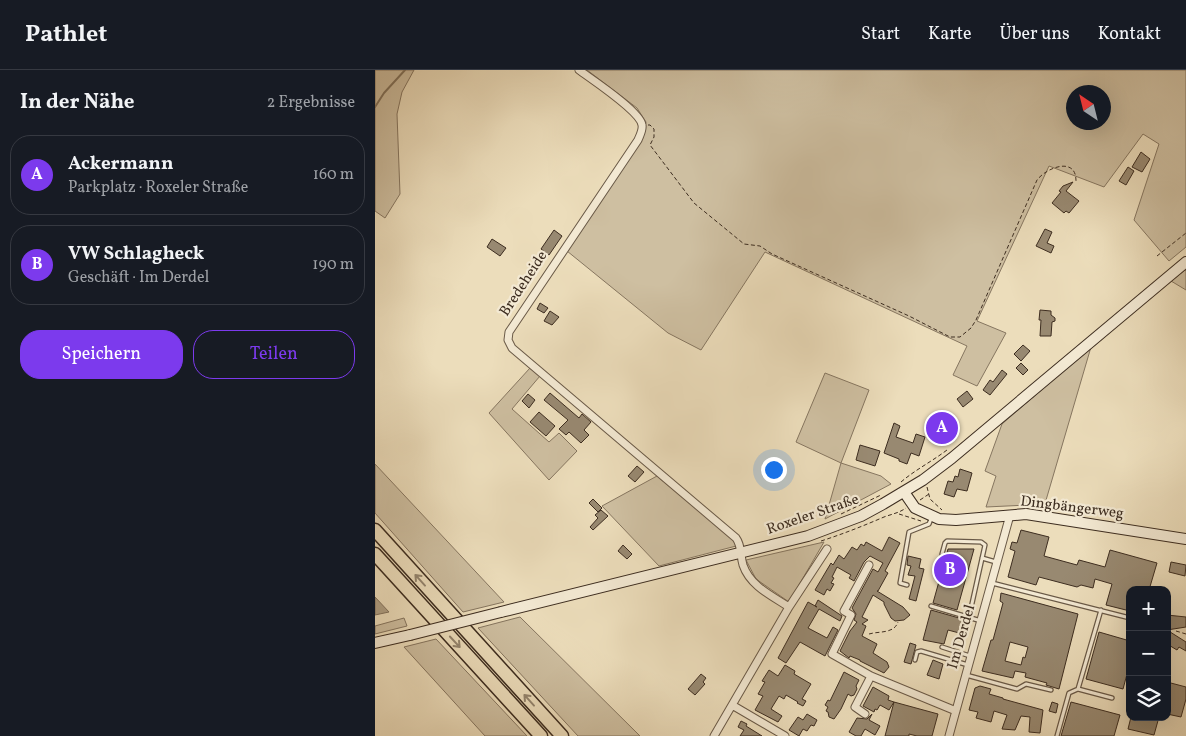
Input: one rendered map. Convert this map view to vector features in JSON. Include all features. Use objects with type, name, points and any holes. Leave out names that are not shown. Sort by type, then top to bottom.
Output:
[{"type":"highway","points":[[375,530],[562,736]]},
{"type":"highway","points":[[375,554],[541,736]]},
{"type":"main road","name":"Roxeler Straße","points":[[375,643],[808,536],[861,516],[901,488],[953,458],[1186,262]]},
{"type":"main road","name":"Dingbängerweg","points":[[901,488],[915,508],[931,517],[939,519],[956,520],[1025,514],[1186,539]]},
{"type":"street","points":[[579,70],[634,111],[639,117],[642,126]]},
{"type":"street","name":"Bredeheide","points":[[642,126],[638,140],[509,332],[508,340],[512,348],[736,538],[741,553]]},
{"type":"street","name":"Im Derdel","points":[[949,736],[1009,516]]},
{"type":"street","points":[[714,736],[789,607],[827,549]]},
{"type":"street","points":[[741,553],[743,566],[751,580],[789,607]]},
{"type":"street","points":[[869,564],[843,611],[851,615],[832,654],[871,676],[956,711]]},
{"type":"street","points":[[865,714],[855,707],[871,676]]},
{"type":"street","points":[[732,705],[785,736]]},
{"type":"lane","points":[[907,585],[900,583],[909,532],[929,524],[931,517]]},
{"type":"lane","points":[[942,554],[947,541],[981,542],[985,545],[969,617]]},
{"type":"lane","points":[[982,558],[998,562]]},
{"type":"lane","points":[[992,582],[1126,617]]},
{"type":"lane","points":[[931,606],[981,621]]},
{"type":"lane","points":[[1057,736],[1069,693],[1078,688],[1101,610]]},
{"type":"lane","points":[[942,647],[971,656]]},
{"type":"lane","points":[[915,660],[917,652],[921,651],[969,665]]},
{"type":"lane","points":[[966,675],[1017,689],[1026,684],[1051,690]]},
{"type":"lane","points":[[1078,688],[1112,698]]},
{"type":"path","points":[[642,126],[650,125],[654,129],[654,137],[650,145],[694,203],[744,244],[760,246],[772,254],[909,316],[950,337],[961,337],[971,328],[976,320],[1037,180],[1050,169],[1066,166],[1073,169],[1077,175],[1076,182]]},
{"type":"path","points":[[1157,256],[1186,233]]},
{"type":"path","points":[[901,488],[916,470]]},
{"type":"path","points":[[837,515],[885,492]]},
{"type":"path","points":[[869,634],[892,630],[898,622]]},
{"type":"path","points":[[1176,631],[1186,634]]},
{"type":"shaded area","points":[[375,70],[414,70],[402,92],[397,114],[400,194],[385,218],[375,211]]},
{"type":"shaded area","points":[[587,70],[1186,70],[1186,247],[1169,261],[1134,220],[1159,144],[1143,134],[1104,187],[1049,166],[977,321],[1006,333],[977,386],[953,375],[967,346],[765,252],[701,350],[668,333],[567,251],[643,138],[646,122],[637,108]]},
{"type":"shaded area","points":[[1186,271],[1186,290],[1171,281]]},
{"type":"shaded area","points":[[1091,347],[1044,507],[1028,505],[986,507],[996,476],[985,471],[1002,424]]},
{"type":"shaded area","points":[[530,368],[540,376],[512,409],[549,442],[559,433],[577,451],[549,480],[489,413]]},
{"type":"shaded area","points":[[825,373],[869,390],[841,463],[796,442]]},
{"type":"shaded area","points":[[841,463],[881,476],[891,484],[825,519]]},
{"type":"shaded area","points":[[375,464],[504,602],[463,612],[375,513]]},
{"type":"shaded area","points":[[657,476],[740,545],[659,566],[602,506]]},
{"type":"shaded area","points":[[824,542],[789,602],[756,579],[746,560]]},
{"type":"shaded area","points":[[375,597],[389,612],[375,615]]},
{"type":"shaded area","points":[[520,617],[640,736],[578,736],[478,628]]},
{"type":"shaded area","points":[[404,618],[407,626],[375,634],[375,626]]},
{"type":"shaded area","points":[[436,639],[527,736],[485,736],[404,647]]},
{"type":"building","points":[[1141,152],[1150,159],[1142,172],[1132,167]]},
{"type":"building","points":[[1128,167],[1134,171],[1126,185],[1119,181]]},
{"type":"building","points":[[1073,182],[1066,191],[1079,201],[1069,213],[1066,211],[1064,213],[1052,203],[1061,192],[1059,191],[1063,186]]},
{"type":"building","points":[[1045,229],[1052,232],[1047,243],[1054,246],[1051,253],[1036,246]]},
{"type":"building","points":[[554,230],[562,236],[549,255],[541,249]]},
{"type":"building","points":[[492,239],[506,248],[500,256],[487,247]]},
{"type":"building","points":[[540,303],[548,308],[544,313],[537,309]]},
{"type":"building","points":[[1040,310],[1051,311],[1051,315],[1055,318],[1055,321],[1052,322],[1051,336],[1040,336]]},
{"type":"building","points":[[550,311],[559,317],[552,325],[544,321]]},
{"type":"building","points":[[1023,345],[1030,351],[1021,361],[1014,354]]},
{"type":"building","points":[[1021,363],[1028,370],[1023,375],[1016,368]]},
{"type":"building","points":[[1002,370],[1007,374],[990,395],[983,390],[990,380],[993,382]]},
{"type":"building","points":[[967,391],[973,399],[963,407],[957,399]]},
{"type":"building","points":[[550,393],[579,418],[582,414],[591,422],[584,430],[589,435],[581,443],[569,432],[566,435],[559,429],[568,420],[544,400]]},
{"type":"building","points":[[528,394],[535,400],[529,408],[522,401]]},
{"type":"building","points":[[539,412],[555,426],[546,436],[530,422]]},
{"type":"building","points":[[894,423],[900,426],[896,437],[913,443],[916,434],[925,437],[919,456],[911,453],[907,464],[884,453]]},
{"type":"building","points":[[860,445],[880,451],[875,466],[856,460]]},
{"type":"building","points":[[637,466],[644,472],[635,482],[628,476]]},
{"type":"building","points":[[960,469],[972,473],[967,491],[957,489],[954,497],[944,494],[948,481],[953,482],[955,476],[958,477]]},
{"type":"building","points":[[593,499],[602,508],[598,512],[589,503]]},
{"type":"building","points":[[601,510],[608,516],[593,530],[590,527],[598,518],[595,515]]},
{"type":"building","points":[[1021,530],[1049,537],[1044,556],[1077,565],[1079,560],[1105,567],[1110,550],[1157,563],[1150,586],[1126,586],[1126,610],[1106,605],[1112,584],[1095,579],[1093,588],[1081,585],[1077,587],[1039,577],[1036,585],[1008,577],[1015,551],[1010,549],[1012,542],[1017,543]]},
{"type":"building","points":[[889,537],[900,543],[885,571],[888,573],[877,591],[903,607],[910,615],[904,620],[895,621],[891,618],[884,602],[873,595],[862,617],[868,620],[862,624],[866,626],[862,636],[877,644],[873,653],[887,662],[889,667],[884,673],[860,660],[850,656],[849,658],[840,651],[857,622],[854,620],[856,614],[852,608],[873,569],[878,572],[883,563],[870,556],[864,562],[854,581],[849,578],[851,575],[837,567],[832,577],[834,578],[831,583],[834,584],[830,591],[827,589],[824,595],[815,590],[831,563],[833,565],[839,555],[844,559],[852,547],[857,550],[861,544],[864,546],[866,542],[882,551]]},
{"type":"building","points":[[623,545],[632,554],[627,559],[618,551]]},
{"type":"building","points":[[948,549],[974,549],[957,610],[933,603]]},
{"type":"building","points":[[908,556],[921,559],[919,568],[924,569],[916,601],[909,599],[915,576],[908,575],[911,566],[907,565]]},
{"type":"building","points":[[1171,562],[1186,565],[1185,576],[1169,572]]},
{"type":"building","points":[[1001,593],[1078,614],[1059,689],[1046,685],[1047,683],[1025,677],[1026,673],[1015,671],[1013,678],[982,671],[1003,603],[1000,601]],"holes":[[[1010,642],[1028,647],[1021,665],[1005,661]]]},
{"type":"building","points":[[818,600],[842,616],[840,621],[819,609],[808,628],[827,638],[833,627],[838,630],[825,656],[800,642],[786,663],[778,658],[808,602],[815,606]]},
{"type":"building","points":[[931,610],[966,620],[963,634],[948,630],[944,644],[923,640]]},
{"type":"building","points":[[1171,615],[1186,617],[1186,627],[1171,629]]},
{"type":"building","points":[[1099,632],[1126,640],[1126,678],[1123,689],[1086,679]]},
{"type":"building","points":[[1171,633],[1186,642],[1186,651],[1179,647],[1177,650],[1171,646]]},
{"type":"building","points":[[910,643],[916,645],[911,664],[904,662]]},
{"type":"building","points":[[933,660],[943,664],[939,679],[927,675]]},
{"type":"building","points":[[785,665],[795,671],[794,674],[811,684],[802,699],[806,701],[803,706],[786,695],[784,699],[779,696],[771,709],[782,716],[778,722],[755,710],[763,696],[758,694],[765,682],[762,681],[769,670],[778,676]]},
{"type":"building","points":[[844,672],[859,680],[854,695],[848,694],[834,719],[829,717],[826,711],[828,707],[825,705],[828,700],[830,701]]},
{"type":"building","points":[[701,674],[706,678],[703,682],[705,684],[695,695],[688,689]]},
{"type":"building","points":[[1171,683],[1186,687],[1186,699],[1181,717],[1171,715]]},
{"type":"building","points":[[980,686],[991,689],[989,694],[1043,710],[1040,733],[1029,732],[1030,717],[1021,716],[1015,730],[1002,729],[1007,715],[994,711],[991,722],[976,718],[978,712],[969,710],[975,688]]},
{"type":"building","points":[[873,687],[889,696],[888,700],[894,702],[889,710],[880,705],[874,712],[863,706]]},
{"type":"building","points":[[894,702],[938,714],[932,736],[909,734],[909,736],[885,736]]},
{"type":"building","points":[[1052,702],[1058,704],[1056,713],[1049,711]]},
{"type":"building","points":[[1071,702],[1120,715],[1114,736],[1061,736]]},
{"type":"building","points":[[807,714],[817,720],[814,726],[811,725],[807,731],[803,729],[799,736],[789,730],[798,717],[803,720]]},
{"type":"building","points":[[872,714],[869,720],[880,726],[875,735],[865,729],[861,736],[856,736],[849,732],[857,718],[867,719]]},
{"type":"building","points":[[741,721],[762,736],[740,736],[744,730],[738,727]]},
{"type":"building","points":[[1130,721],[1158,721],[1154,735],[1128,729]]},
{"type":"waterway","points":[[375,107],[384,93],[405,70]]},
{"type":"place","name":"Ackermann","points":[[942,428]]},
{"type":"place","name":"VW Schlagheck","points":[[950,570]]}]
